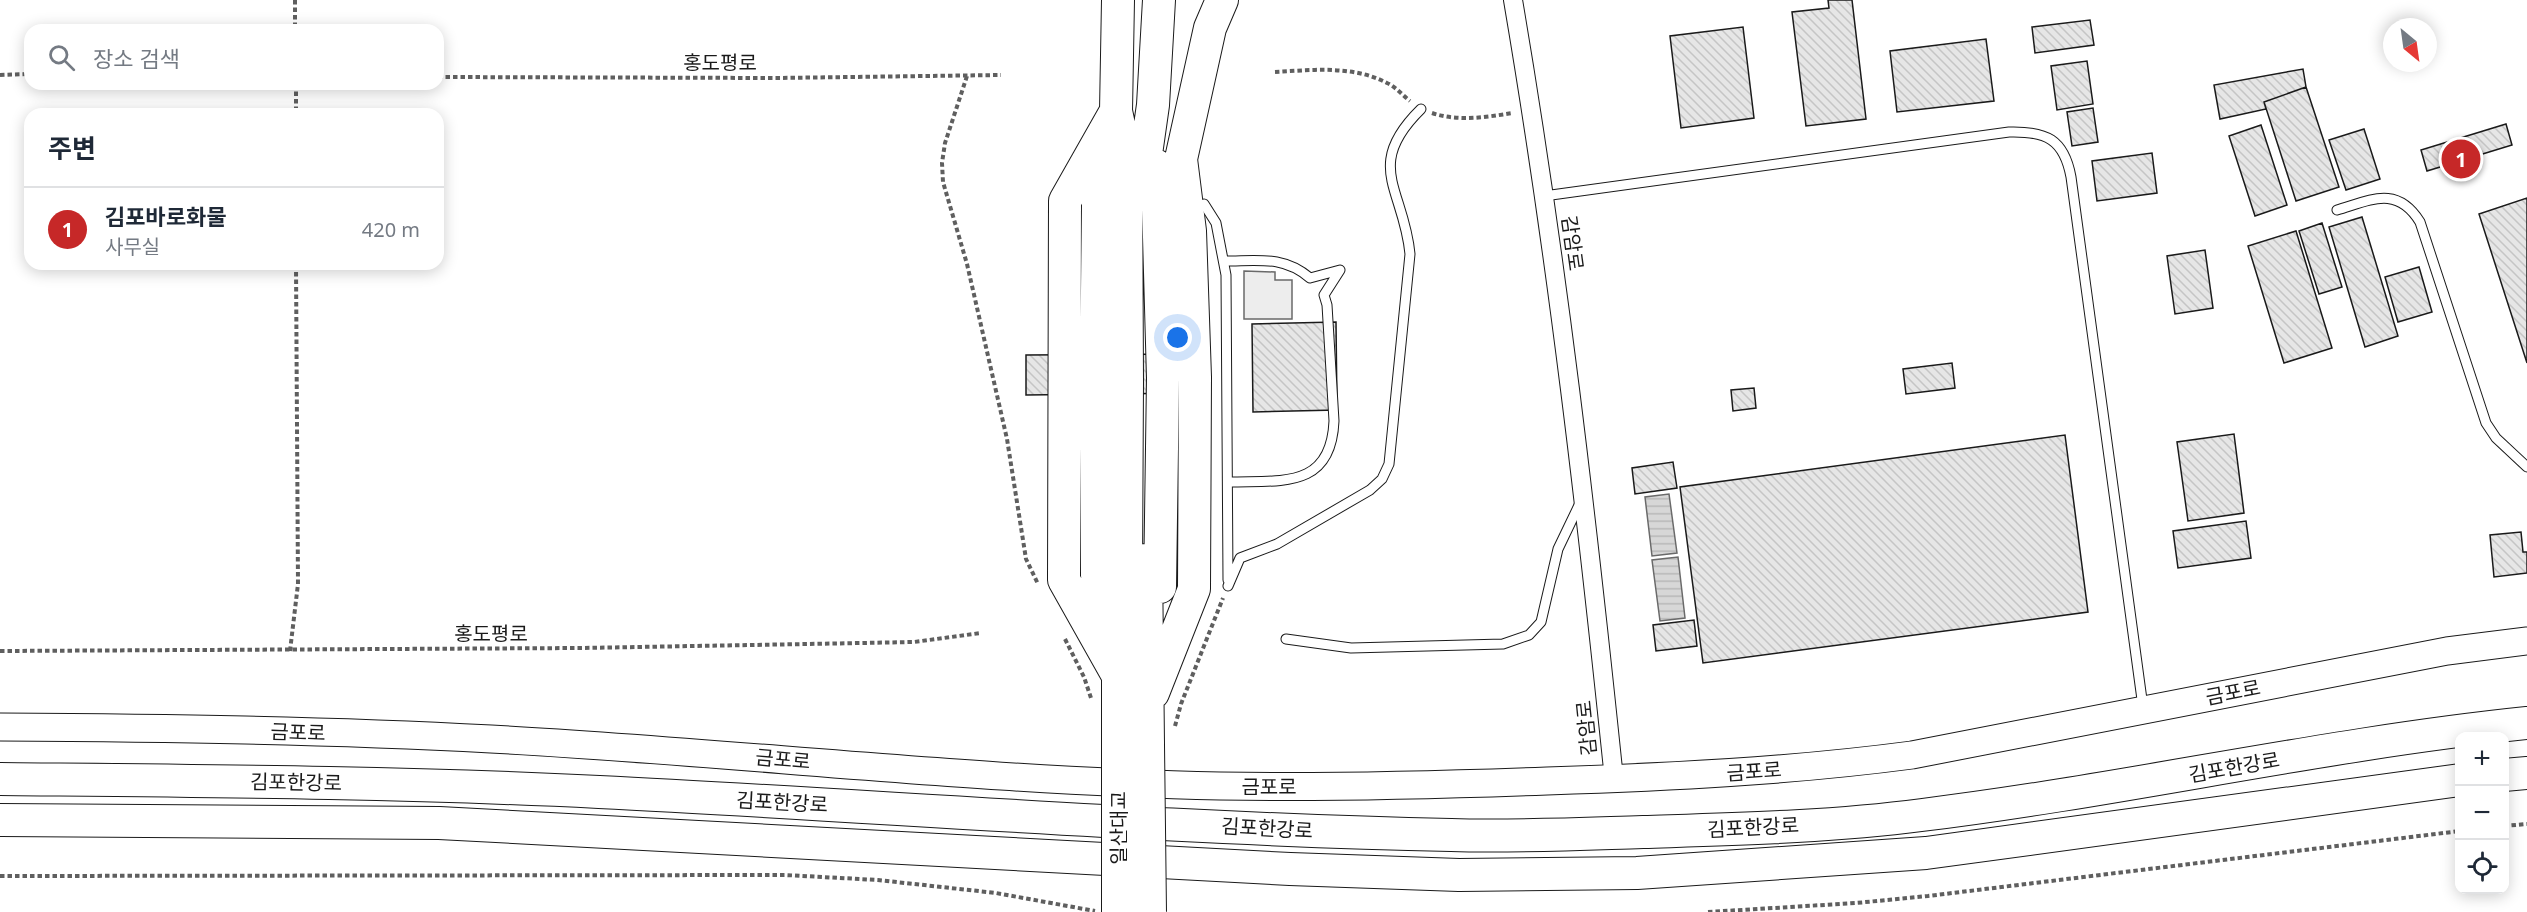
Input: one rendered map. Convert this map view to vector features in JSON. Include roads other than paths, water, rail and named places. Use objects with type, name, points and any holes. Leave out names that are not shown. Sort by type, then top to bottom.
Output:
[{"type":"highway","points":[[1118,0],[1116,111],[1126,158],[1127,370],[1126,573],[1118,676]]},
{"type":"highway","points":[[1147,742],[1148,380],[1145,161],[1153,105],[1159,0]]},
{"type":"highway","points":[[1148,707],[1194,589],[1195,377],[1190,231],[1181,159],[1210,28],[1222,0]]},
{"type":"highway","points":[[1148,707],[1211,585],[1214,376],[1204,204],[1153,105]]},
{"type":"highway","points":[[1116,111],[1065,201],[1064,580],[1118,676],[1147,742]]},
{"type":"highway","name":"김포한강로","points":[[0,779],[374,783],[593,792],[1263,829],[1446,835],[1645,832],[1914,816],[2137,784],[2404,739],[2527,723]]},
{"type":"highway","name":"일산대교","points":[[1118,912],[1147,742]]},
{"type":"highway","name":"일산대교","points":[[1147,742],[1150,912]]},
{"type":"highway","points":[[2509,775],[2527,773]]},
{"type":"highway","name":"김포한강로","points":[[0,820],[439,823],[1313,870],[1459,875],[1613,873],[1926,853],[2455,781]]},
{"type":"main road","name":"금포로","points":[[0,727],[160,728],[486,738],[923,770],[1218,786],[1468,784],[1614,779],[1823,767],[1912,755],[2447,651],[2527,641]]},
{"type":"street","name":"감암로","points":[[1513,0],[1532,111],[1584,494],[1614,779]]},
{"type":"lane","points":[[1204,204],[1216,223],[1226,275],[1228,586],[1240,558],[1277,544],[1370,490],[1382,479],[1389,464],[1410,254],[1408,236],[1395,193],[1390,160],[1392,147],[1403,127],[1421,109]]},
{"type":"lane","points":[[1544,196],[2009,132],[2042,134],[2053,140],[2062,148],[2068,161],[2071,177],[2143,709]]},
{"type":"lane","points":[[2337,210],[2376,198],[2386,198],[2396,199],[2414,212],[2430,251],[2486,423],[2496,438],[2527,467]]},
{"type":"lane","points":[[1224,261],[1288,263],[1310,278],[1340,270],[1324,295],[1327,305],[1334,421],[1333,438],[1329,449],[1317,465],[1301,478],[1229,482]]},
{"type":"lane","points":[[1286,639],[1351,648],[1503,644],[1529,635],[1541,622],[1558,549],[1584,494]]},
{"type":"place","name":"김포바로화물","points":[[2461,159]]}]
